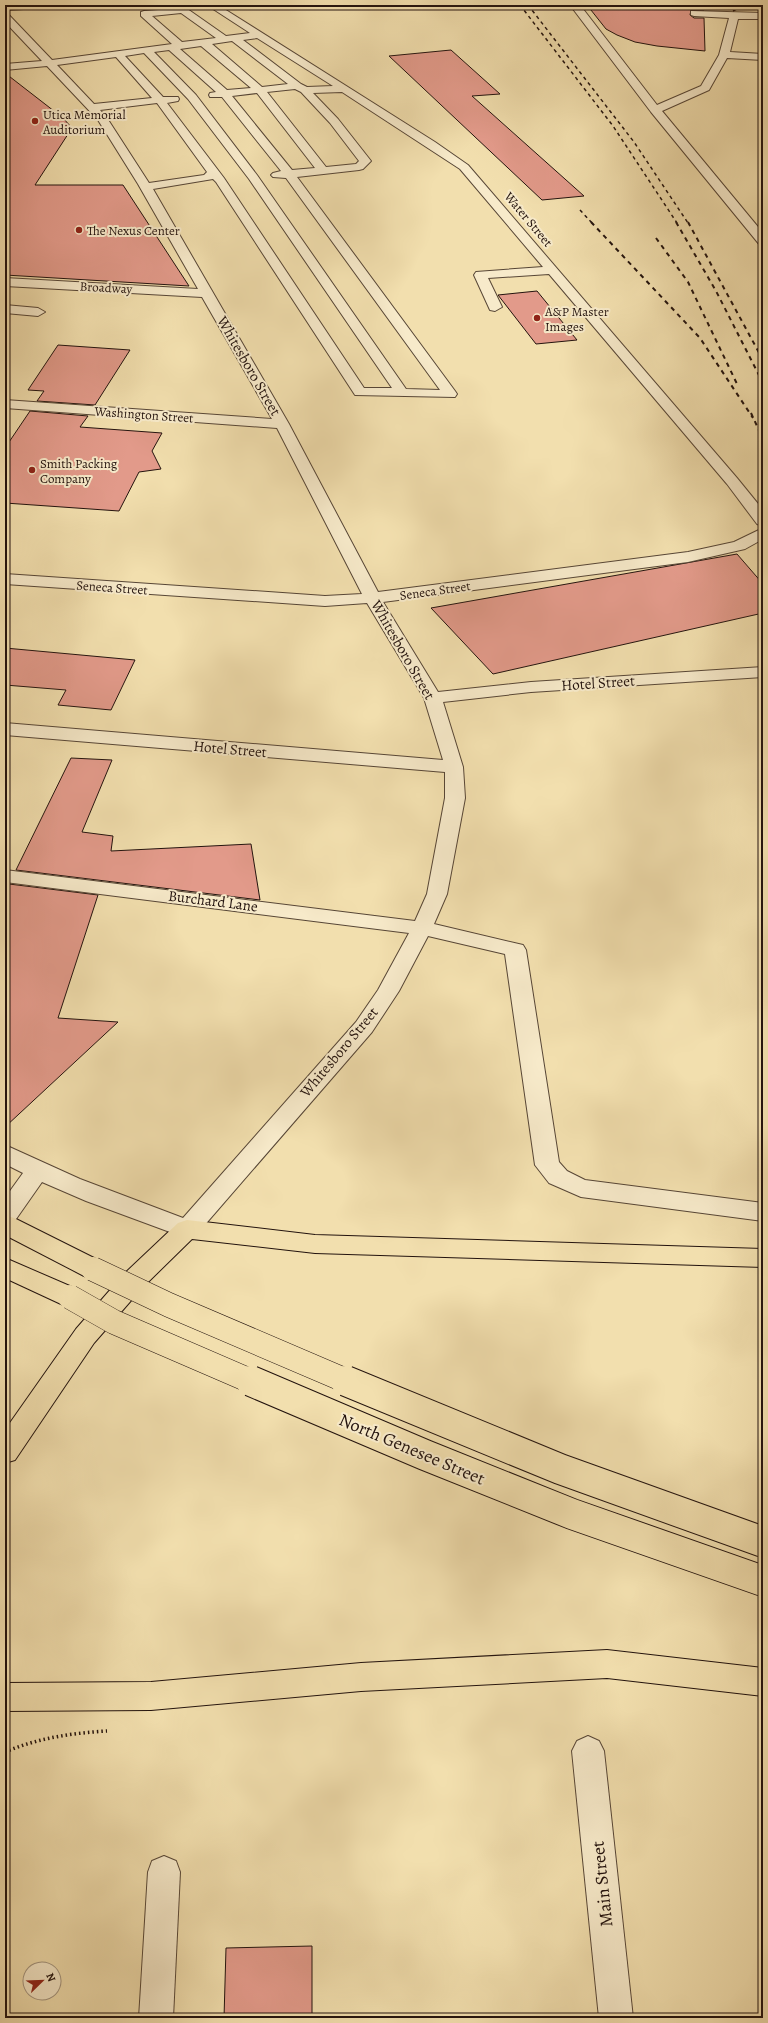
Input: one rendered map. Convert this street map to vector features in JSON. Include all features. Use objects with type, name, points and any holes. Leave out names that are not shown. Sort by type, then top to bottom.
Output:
[{"type":"main road","points":[[5,1224],[168,1305],[415,1411],[560,1469],[763,1542]]},
{"type":"main road","points":[[187,1229],[315,1244],[763,1258]]},
{"type":"main road","name":"Whitesboro Street","points":[[5,1452],[85,1336],[133,1281],[187,1229]]},
{"type":"main road","name":"North Genesee Street","points":[[5,1267],[70,1297],[114,1322],[153,1340],[433,1458],[572,1514],[763,1581]]},
{"type":"main road","points":[[5,1697],[151,1696],[361,1677],[607,1664],[763,1682]]},
{"type":"street","points":[[5,7],[42,5]]},
{"type":"street","name":"Water Street","points":[[212,5],[257,35],[432,144],[464,167],[732,481],[763,521]]},
{"type":"street","points":[[575,5],[655,110],[763,241]]},
{"type":"street","points":[[118,54],[160,100],[213,177],[360,392],[450,394],[288,174],[225,94],[144,14],[183,10],[301,88],[334,121],[365,161],[359,167],[323,170],[288,174],[253,177],[213,177],[146,187]]},
{"type":"street","points":[[694,13],[734,16],[763,16]]},
{"type":"street","name":"Whitesboro Street","points":[[5,16],[94,107],[146,187],[282,424],[373,598],[433,698],[454,767],[455,798],[436,894],[422,928],[388,991],[364,1026],[187,1229]]},
{"type":"street","points":[[655,110],[705,88],[724,55],[734,16]]},
{"type":"street","points":[[7,64],[52,63],[257,35]]},
{"type":"street","points":[[203,42],[260,90],[323,170]]},
{"type":"street","points":[[146,50],[192,97],[253,177],[402,393]]},
{"type":"street","points":[[724,55],[763,57]]},
{"type":"street","points":[[94,107],[260,90],[301,88],[344,89]]},
{"type":"street","points":[[495,307],[480,275],[552,270]]},
{"type":"street","name":"Broadway","points":[[5,282],[207,293]]},
{"type":"street","points":[[5,309],[38,312]]},
{"type":"street","name":"Washington Street","points":[[5,404],[282,424]]},
{"type":"street","name":"Seneca Street","points":[[5,579],[325,601],[373,598],[688,557],[739,546],[763,534]]},
{"type":"street","name":"Hotel Street","points":[[433,698],[531,687],[763,672]]},
{"type":"street","name":"Hotel Street","points":[[5,729],[295,755],[454,767]]},
{"type":"street","name":"Burchard Lane","points":[[5,876],[422,928],[514,950],[547,1165],[558,1177],[581,1188],[763,1212]]},
{"type":"street","points":[[5,1153],[37,1171],[86,1193],[187,1229]]},
{"type":"street","points":[[5,1216],[37,1171]]},
{"type":"street","name":"Main Street","points":[[588,1751],[616,2018]]},
{"type":"street","points":[[156,2018],[164,1872]]},
{"type":"building","points":[[587,5],[704,5],[704,10],[691,10],[690,15],[694,18],[704,18],[705,51],[635,42],[617,35],[606,29]]},
{"type":"building","points":[[451,50],[500,94],[472,96],[584,196],[542,200],[389,56]]},
{"type":"building","name":"The Nexus Center","points":[[5,73],[63,118],[72,128],[35,185],[123,185],[189,286],[5,275]]},
{"type":"building","name":"A&P Master Images","points":[[537,291],[577,340],[536,344],[498,295]]},
{"type":"building","points":[[58,345],[130,350],[95,405],[37,401],[44,391],[28,390]]},
{"type":"building","points":[[30,411],[88,416],[80,427],[162,433],[152,451],[161,469],[139,472],[119,511],[5,503],[5,448]]},
{"type":"building","points":[[737,554],[763,584],[763,613],[493,674],[431,608]]},
{"type":"building","points":[[5,648],[135,660],[111,710],[58,705],[66,690],[5,685]]},
{"type":"building","points":[[71,758],[112,760],[82,832],[113,836],[111,851],[251,844],[260,900],[16,870]]},
{"type":"building","points":[[9,884],[98,895],[58,1018],[118,1022],[5,1127],[5,893]]},
{"type":"building","points":[[312,1946],[312,2018],[224,2018],[226,1948]]},
{"type":"railway","points":[[520,5],[613,126],[677,223]]},
{"type":"railway","points":[[528,5],[634,142],[688,223]]},
{"type":"railway","points":[[733,11],[745,5]]},
{"type":"railway","points":[[580,210],[592,223]]},
{"type":"railway","points":[[591,222],[700,338],[753,418]]},
{"type":"railway","points":[[676,222],[716,291],[763,383]]},
{"type":"railway","points":[[688,222],[763,360]]},
{"type":"railway","points":[[656,238],[688,282],[738,386]]},
{"type":"railway","points":[[751,413],[763,439]]},
{"type":"place","name":"Utica Memorial Auditorium","points":[[35,121]]},
{"type":"place","name":"The Nexus Center","points":[[79,230]]},
{"type":"place","name":"A&P Master Images","points":[[537,318]]},
{"type":"place","name":"Smith Packing Company","points":[[32,470]]}]
